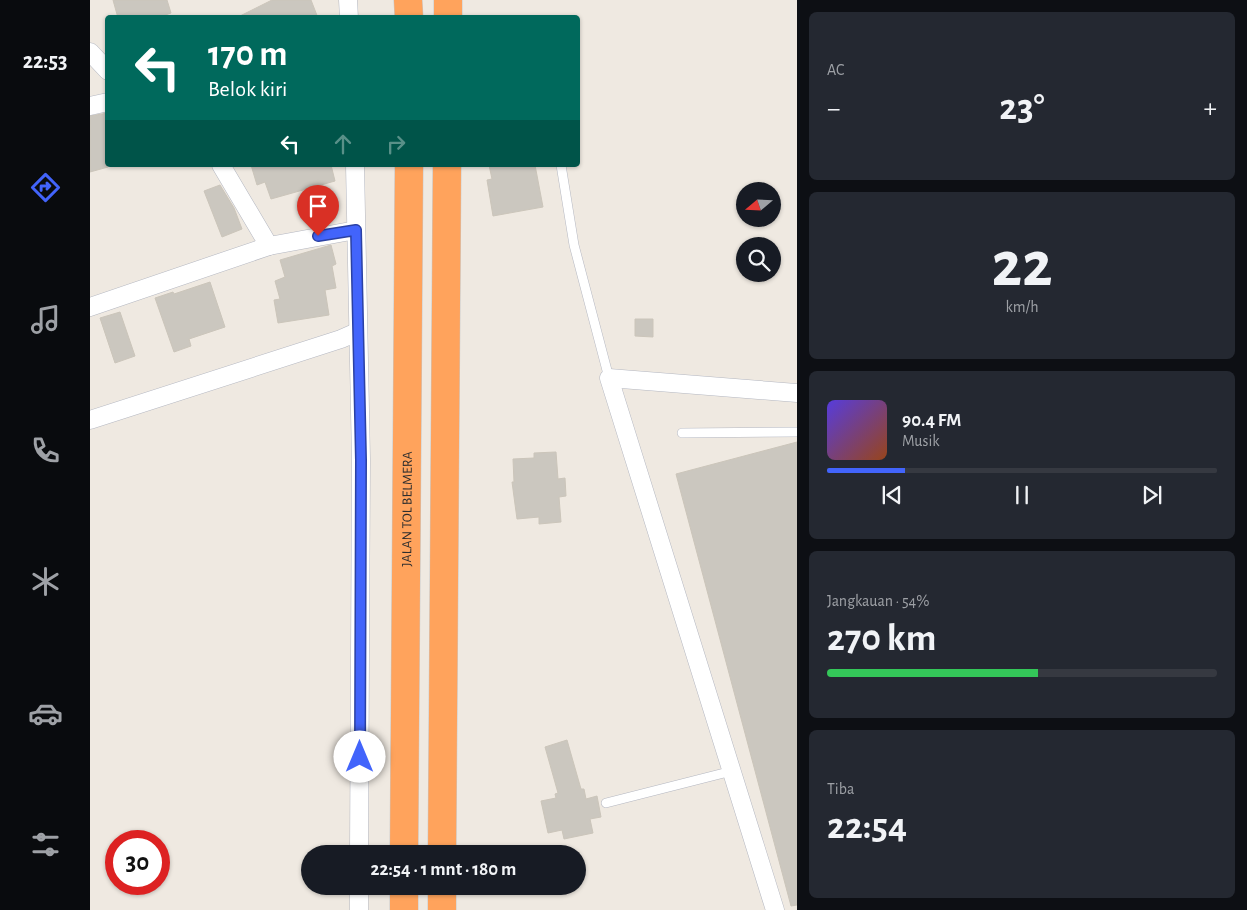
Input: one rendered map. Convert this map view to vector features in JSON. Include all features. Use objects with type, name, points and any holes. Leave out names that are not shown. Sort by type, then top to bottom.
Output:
[{"type":"highway","points":[[408,0],[408,15]]},
{"type":"highway","points":[[448,0],[448,15]]},
{"type":"highway","name":"JALAN TOL BELMERA","points":[[404,845],[409,167]]},
{"type":"highway","points":[[442,845],[447,167]]},
{"type":"highway","points":[[404,895],[404,910]]},
{"type":"highway","points":[[442,895],[442,910]]},
{"type":"street","points":[[348,0],[348,15]]},
{"type":"street","points":[[90,52],[105,68]]},
{"type":"street","points":[[90,106],[105,103]]},
{"type":"street","points":[[221,167],[269,246]]},
{"type":"street","points":[[354,167],[361,460],[359,845]]},
{"type":"street","points":[[90,307],[269,246],[356,230]]},
{"type":"street","points":[[90,420],[341,339],[357,332]]},
{"type":"street","points":[[775,910],[609,378],[797,393]]},
{"type":"street","points":[[359,895],[359,910]]},
{"type":"lane","points":[[561,167],[574,245],[609,378]]},
{"type":"lane","points":[[682,433],[797,432]]},
{"type":"lane","points":[[606,803],[732,771]]},
{"type":"building","points":[[113,0],[167,0],[171,13],[165,15],[117,15]]},
{"type":"building","points":[[272,0],[311,0],[317,15],[242,15]]},
{"type":"building","points":[[105,114],[105,167],[108,167],[90,172],[90,116]]},
{"type":"building","points":[[252,167],[332,167],[335,181],[271,199],[265,182],[257,185]]},
{"type":"building","points":[[489,167],[535,167],[543,207],[493,216],[487,180],[492,179]]},
{"type":"building","points":[[220,185],[234,208],[242,229],[222,237],[204,191]]},
{"type":"building","points":[[331,245],[336,264],[332,266],[336,288],[325,290],[329,315],[278,323],[274,300],[280,299],[275,281],[285,277],[280,260]]},
{"type":"building","points":[[210,282],[225,327],[189,339],[191,346],[174,352],[155,298]]},
{"type":"building","points":[[120,312],[135,356],[115,363],[100,318]]},
{"type":"building","points":[[635,319],[653,319],[653,337],[635,336]]},
{"type":"building","points":[[797,442],[797,905],[791,906],[676,474]]},
{"type":"building","points":[[556,452],[558,479],[565,478],[566,496],[559,497],[561,522],[539,524],[539,517],[517,519],[512,482],[514,482],[513,459],[534,458],[534,453]]},
{"type":"building","points":[[567,740],[581,789],[584,789],[586,799],[597,796],[601,817],[590,819],[593,833],[564,839],[562,830],[548,833],[541,801],[556,798],[555,794],[558,793],[545,747]]},
{"type":"route","points":[[318,236],[356,230],[361,460],[360,757]]}]
